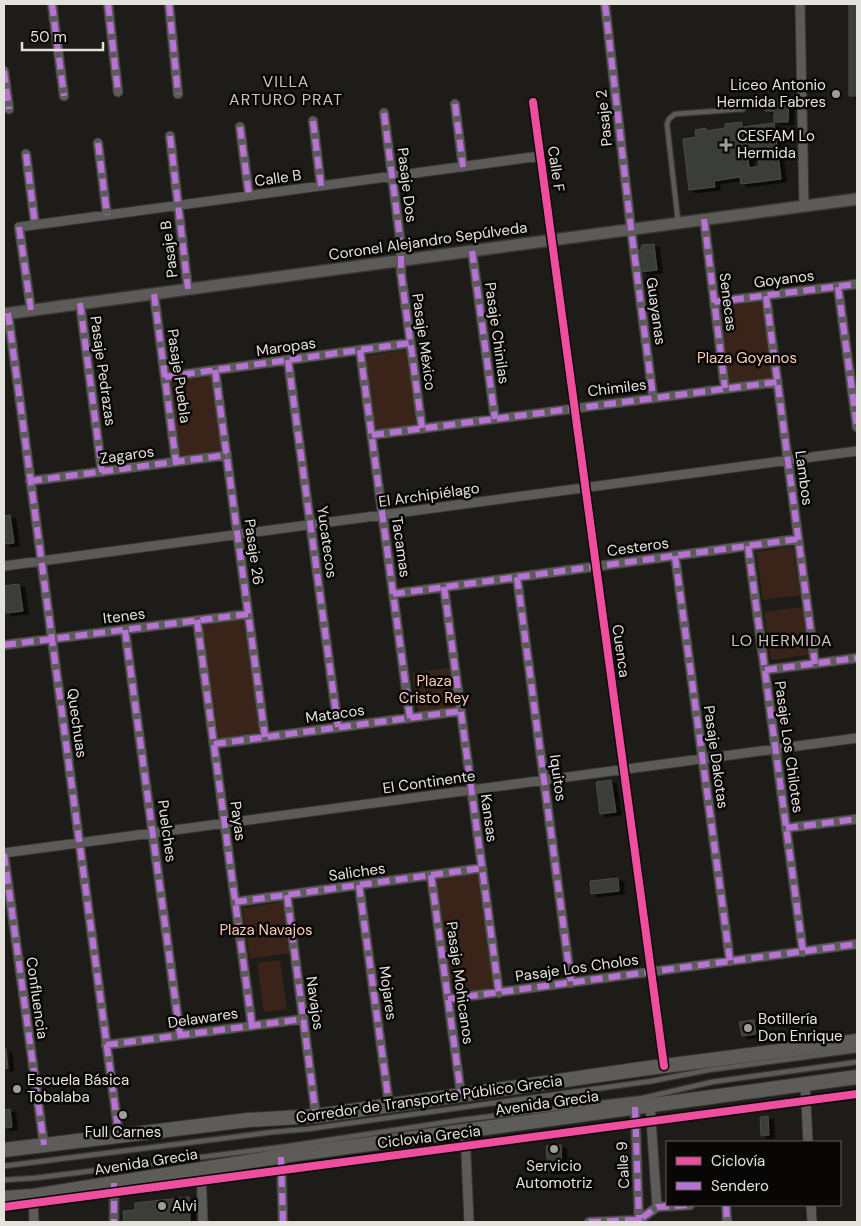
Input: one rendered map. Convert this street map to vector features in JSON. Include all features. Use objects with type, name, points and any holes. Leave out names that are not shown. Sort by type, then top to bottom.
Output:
[{"type":"main road","name":"Avenida Grecia","points":[[4,1150],[248,1120],[316,1116],[461,1094],[857,1041]]},
{"type":"main road","name":"Avenida Grecia","points":[[4,1198],[33,1196],[204,1169],[285,1160],[462,1135],[635,1107],[857,1077]]},
{"type":"street","points":[[52,4],[64,96]]},
{"type":"street","points":[[108,4],[118,92]]},
{"type":"street","points":[[168,4],[178,94]]},
{"type":"street","name":"Pasaje 2","points":[[606,4],[631,229]]},
{"type":"street","points":[[800,4],[804,206]]},
{"type":"street","points":[[4,71],[9,109]]},
{"type":"street","name":"Calle F","points":[[533,102],[552,240]]},
{"type":"street","points":[[455,104],[463,167]]},
{"type":"street","name":"Pasaje Dos","points":[[384,113],[401,246],[401,260]]},
{"type":"street","points":[[313,121],[321,186]]},
{"type":"street","points":[[240,127],[249,195]]},
{"type":"street","name":"Pasaje B","points":[[170,136],[188,289]]},
{"type":"street","points":[[98,143],[107,215]]},
{"type":"street","points":[[26,154],[35,224]]},
{"type":"street","name":"Calle B","points":[[31,310],[19,226],[540,156]]},
{"type":"street","name":"Coronel Alejandro Sepúlveda","points":[[5,312],[80,304],[857,199]]},
{"type":"street","name":"Senecas","points":[[704,219],[725,388]]},
{"type":"street","name":"Guayanas","points":[[631,229],[653,397]]},
{"type":"street","name":"Cuenca","points":[[552,240],[664,1066]]},
{"type":"street","name":"Pasaje Chinilas","points":[[472,251],[495,419]]},
{"type":"street","name":"Pasaje México","points":[[401,260],[401,273],[422,428]]},
{"type":"street","name":"Goyanos","points":[[714,302],[857,284]]},
{"type":"street","points":[[838,286],[857,427]]},
{"type":"street","name":"Pasaje Puebla","points":[[154,294],[176,462]]},
{"type":"street","name":"Lambos","points":[[766,296],[815,664]]},
{"type":"street","name":"Pasaje Pedrazas","points":[[80,304],[102,472]]},
{"type":"street","name":"Quechuas","points":[[5,312],[52,639],[119,1136]]},
{"type":"street","name":"Maropas","points":[[165,377],[410,344]]},
{"type":"street","name":"Tacamas","points":[[360,350],[410,718]]},
{"type":"street","name":"Yucatecos","points":[[288,360],[338,727]]},
{"type":"street","name":"Pasaje 26","points":[[215,370],[265,737]]},
{"type":"street","name":"Chimiles","points":[[372,435],[777,382]]},
{"type":"street","name":"El Archipiélago","points":[[4,566],[857,451]]},
{"type":"street","name":"Zagaros","points":[[30,481],[227,455]]},
{"type":"street","name":"Cesteros","points":[[393,594],[798,539]]},
{"type":"street","name":"Pasaje Los Chilotes","points":[[748,546],[803,952]]},
{"type":"street","name":"Pasaje Dakotas","points":[[675,556],[730,961]]},
{"type":"street","name":"Iquitos","points":[[517,577],[571,983]]},
{"type":"street","name":"Kansas","points":[[444,587],[499,993]]},
{"type":"street","name":"Itenes","points":[[4,645],[248,614]]},
{"type":"street","name":"Payas","points":[[197,620],[252,1026]]},
{"type":"street","name":"Puelches","points":[[125,630],[180,1035]]},
{"type":"street","points":[[765,670],[857,658]]},
{"type":"street","name":"Matacos","points":[[214,744],[461,711]]},
{"type":"street","name":"El Continente","points":[[4,854],[857,738]]},
{"type":"street","points":[[786,828],[857,819]]},
{"type":"street","name":"Confluencia","points":[[4,854],[44,1145]]},
{"type":"street","name":"Saliches","points":[[235,902],[482,868]]},
{"type":"street","name":"Pasaje Mohicanos","points":[[431,875],[461,1094]]},
{"type":"street","name":"Mojares","points":[[359,885],[389,1104]]},
{"type":"street","name":"Navajos","points":[[287,895],[316,1116]]},
{"type":"street","name":"Pasaje Los Cholos","points":[[448,1000],[857,944]]},
{"type":"street","name":"Delawares","points":[[106,1045],[303,1019]]},
{"type":"street","points":[[806,1084],[808,1141]]},
{"type":"street","name":"Calle 9","points":[[650,1105],[657,1207]]},
{"type":"street","name":"Calle 9","points":[[635,1107],[639,1221]]},
{"type":"street","points":[[462,1135],[469,1222]]},
{"type":"street","points":[[283,1222],[285,1160]]},
{"type":"street","points":[[203,1222],[204,1169]]},
{"type":"street","points":[[114,1183],[114,1222]]},
{"type":"street","points":[[33,1196],[34,1222]]},
{"type":"street","points":[[589,1222],[639,1221],[657,1207],[674,1206]]},
{"type":"street","points":[[726,1206],[727,1222]]},
{"type":"street","points":[[811,1206],[812,1222]]},
{"type":"lane","points":[[678,223],[667,124],[669,119],[675,114],[743,109]]},
{"type":"lane","name":"Corredor de Transporte Público Grecia","points":[[4,1166],[308,1129],[857,1050]]},
{"type":"lane","name":"Corredor de Transporte Público Grecia","points":[[4,1180],[35,1178],[279,1147],[461,1120],[643,1098],[712,1082],[857,1062]]},
{"type":"lane","points":[[436,1141],[446,1140]]},
{"type":"green space","name":"Plaza Goyanos","points":[[763,301],[773,379],[726,385],[718,305]]},
{"type":"green space","points":[[409,349],[419,425],[374,432],[364,356]]},
{"type":"green space","points":[[214,376],[224,450],[179,457],[168,382]]},
{"type":"green space","points":[[793,546],[800,595],[763,600],[756,552]]},
{"type":"green space","points":[[802,607],[808,655],[771,660],[764,612]]},
{"type":"green space","points":[[244,619],[260,733],[219,739],[203,626]]},
{"type":"green space","name":"Plaza Cristo Rey","points":[[450,668],[455,706],[418,711],[412,673]]},
{"type":"green space","points":[[479,872],[495,990],[453,996],[436,879]]},
{"type":"green space","name":"Plaza Navajos","points":[[283,902],[290,953],[250,959],[242,908]]},
{"type":"green space","points":[[280,960],[287,1009],[264,1012],[257,963]]},
{"type":"building","points":[[849,4],[857,4],[857,96],[849,96]]},
{"type":"building","points":[[766,99],[789,100],[788,122],[774,122],[774,111],[765,111]]},
{"type":"building","points":[[742,122],[742,127],[774,123],[781,179],[741,184],[740,177],[714,181],[715,187],[689,190],[683,139],[696,137],[695,130],[706,128],[706,131],[725,128],[725,124]],"holes":[[[754,132],[755,141],[745,143],[743,134]],[[757,158],[759,166],[749,168],[748,159]]]},
{"type":"building","points":[[654,244],[657,270],[641,272],[639,252],[642,245]]},
{"type":"building","points":[[10,515],[14,543],[4,544],[4,516]]},
{"type":"building","points":[[19,584],[23,611],[6,613],[4,586]]},
{"type":"building","points":[[611,780],[616,812],[600,814],[596,782]]},
{"type":"building","points":[[618,878],[619,891],[591,894],[590,881]]},
{"type":"building","name":"Botillería Don Enrique","points":[[754,1020],[756,1034],[742,1036],[739,1022]]},
{"type":"building","points":[[4,1049],[6,1049],[8,1068],[4,1069]]},
{"type":"building","points":[[10,1109],[12,1127],[4,1128],[4,1110]]},
{"type":"building","points":[[768,1116],[769,1135],[761,1136],[760,1117]]},
{"type":"building","points":[[561,1145],[562,1171],[548,1171],[546,1146]]},
{"type":"building","name":"Alvi","points":[[189,1197],[190,1222],[124,1222],[123,1211],[135,1210],[135,1203]]},
{"type":"marked path","points":[[52,4],[64,96]]},
{"type":"marked path","points":[[108,4],[118,92]]},
{"type":"marked path","points":[[169,4],[178,94]]},
{"type":"marked path","points":[[605,4],[653,397]]},
{"type":"marked path","points":[[4,71],[9,109]]},
{"type":"marked path","points":[[455,104],[463,167]]},
{"type":"marked path","points":[[384,113],[401,246],[401,273],[422,428]]},
{"type":"marked path","points":[[313,121],[321,186]]},
{"type":"marked path","points":[[240,127],[249,195]]},
{"type":"marked path","points":[[170,136],[188,289]]},
{"type":"marked path","points":[[98,143],[107,215]]},
{"type":"marked path","points":[[26,154],[35,224]]},
{"type":"marked path","points":[[704,219],[725,388]]},
{"type":"marked path","points":[[19,227],[31,310]]},
{"type":"marked path","points":[[472,251],[495,419]]},
{"type":"marked path","points":[[714,302],[857,284]]},
{"type":"marked path","points":[[838,287],[857,427]]},
{"type":"marked path","points":[[154,294],[176,462]]},
{"type":"marked path","points":[[766,296],[815,664]]},
{"type":"marked path","points":[[80,303],[102,472]]},
{"type":"marked path","points":[[8,313],[119,1136]]},
{"type":"marked path","points":[[165,377],[410,343]]},
{"type":"marked path","points":[[360,350],[410,718]]},
{"type":"marked path","points":[[288,360],[338,727]]},
{"type":"marked path","points":[[215,370],[265,737]]},
{"type":"marked path","points":[[372,435],[777,382]]},
{"type":"marked path","points":[[30,481],[227,455]]},
{"type":"marked path","points":[[393,594],[798,539]]},
{"type":"marked path","points":[[748,546],[803,952]]},
{"type":"marked path","points":[[675,556],[730,961]]},
{"type":"marked path","points":[[517,577],[571,983]]},
{"type":"marked path","points":[[444,587],[499,993]]},
{"type":"marked path","points":[[4,645],[248,614]]},
{"type":"marked path","points":[[197,620],[252,1026]]},
{"type":"marked path","points":[[125,630],[180,1035]]},
{"type":"marked path","points":[[765,670],[857,658]]},
{"type":"marked path","points":[[214,744],[461,711]]},
{"type":"marked path","points":[[786,828],[857,819]]},
{"type":"marked path","points":[[4,854],[44,1145]]},
{"type":"marked path","points":[[235,902],[482,868]]},
{"type":"marked path","points":[[431,875],[461,1094]]},
{"type":"marked path","points":[[359,885],[389,1104]]},
{"type":"marked path","points":[[287,895],[316,1116]]},
{"type":"marked path","points":[[448,999],[857,944]]},
{"type":"marked path","points":[[106,1045],[303,1019]]},
{"type":"marked path","points":[[635,1107],[639,1222]]},
{"type":"marked path","points":[[281,1157],[283,1222]]},
{"type":"marked path","points":[[114,1183],[114,1222]]},
{"type":"marked path","points":[[589,1222],[639,1220],[657,1207],[674,1206]]},
{"type":"marked path","points":[[726,1206],[727,1222]]},
{"type":"cycle path","points":[[533,102],[664,1066]]},
{"type":"cycle path","name":"Ciclovia Grecia","points":[[4,1207],[857,1094]]},
{"type":"place","name":"Liceo Antonio Hermida Fabres","points":[[836,94]]},
{"type":"place","name":"CESFAM Lo Hermida","points":[[726,145]]},
{"type":"place","name":"Botillería Don Enrique","points":[[748,1028]]},
{"type":"place","name":"Escuela Básica Tobalaba","points":[[17,1089]]},
{"type":"place","name":"Full Carnes","points":[[123,1115]]},
{"type":"place","name":"Servicio Automotriz","points":[[554,1149]]},
{"type":"place","name":"Alvi","points":[[162,1206]]},
{"type":"district","name":"VILLA ARTURO PRAT","points":[[286,90]]},
{"type":"district","name":"LO HERMIDA","points":[[782,640]]}]
